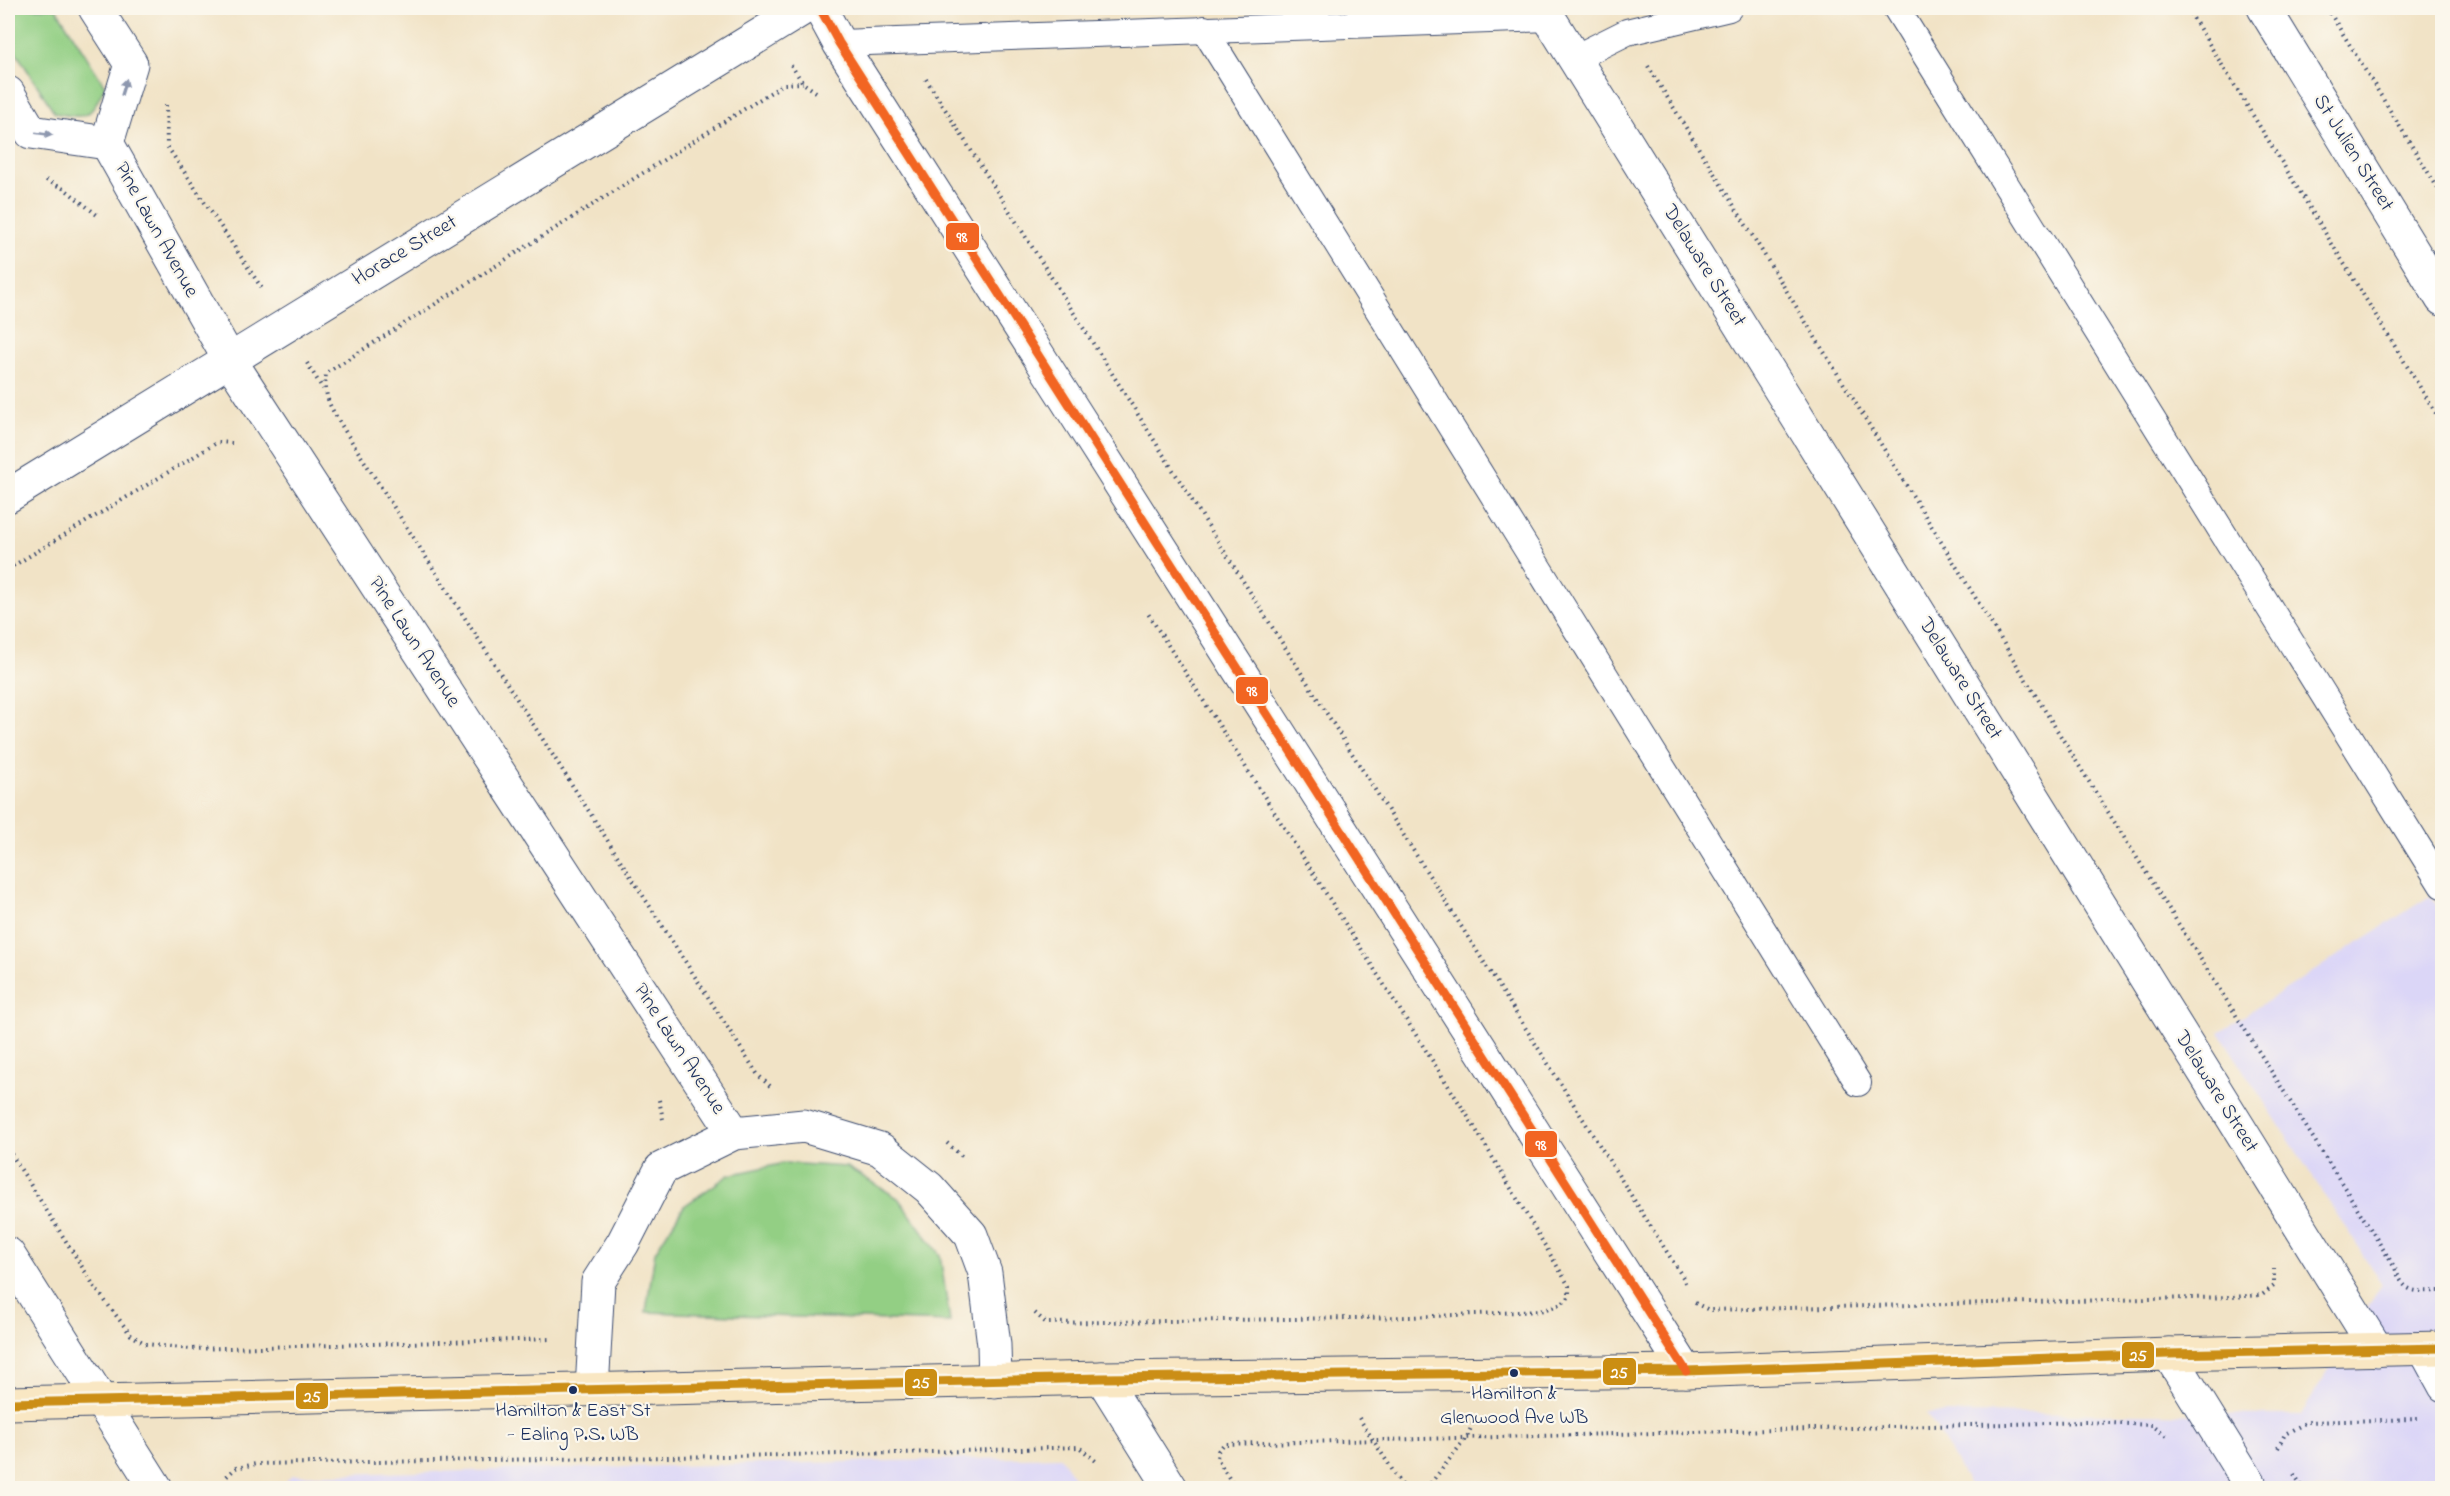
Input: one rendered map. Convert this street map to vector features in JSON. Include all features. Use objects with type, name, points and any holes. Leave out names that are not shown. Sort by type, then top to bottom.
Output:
[{"type":"main road","points":[[8,1403],[1102,1378],[1686,1371],[2169,1354],[2431,1348]]},
{"type":"street","name":"Pine Lawn Avenue","points":[[95,8],[131,64],[107,143],[229,359],[734,1133]]},
{"type":"street","name":"Horace Street","points":[[8,496],[804,8]]},
{"type":"street","points":[[820,8],[839,43],[1686,1371]]},
{"type":"street","name":"St Julien Street","points":[[2264,8],[2442,299]]},
{"type":"street","name":"Delaware Street","points":[[1547,13],[2377,1350]]},
{"type":"street","name":"Pine Lawn Avenue","points":[[8,93],[31,132],[107,143]]},
{"type":"street","name":"Pine Lawn Avenue","points":[[592,1390],[598,1282],[623,1243],[661,1168],[734,1133],[804,1126],[880,1149],[929,1188],[970,1235],[985,1274],[994,1345],[995,1381]]},
{"type":"street","points":[[8,1254],[156,1488]]},
{"type":"street","points":[[2169,1354],[2252,1488]]},
{"type":"street","points":[[1102,1378],[1171,1488]]},
{"type":"lane","points":[[1575,58],[1627,32],[1729,8]]},
{"type":"lane","points":[[1896,8],[2442,885]]},
{"type":"lane","points":[[839,43],[1547,13]]},
{"type":"lane","points":[[1204,29],[1858,1083]]},
{"type":"lane","points":[[2431,1348],[2442,1388]]},
{"type":"path","points":[[2187,8],[2442,423]]},
{"type":"path","points":[[2327,8],[2442,195]]},
{"type":"path","points":[[1627,32],[2075,759],[2395,1268],[2400,1283],[2413,1291],[2442,1291]]},
{"type":"path","points":[[772,1087],[758,1076],[345,431],[327,401],[324,390],[326,373],[784,84],[803,83],[816,91],[822,101]]},
{"type":"path","points":[[166,94],[167,146],[264,291],[270,292]]},
{"type":"path","points":[[36,175],[66,190],[97,216],[103,224]]},
{"type":"path","points":[[8,569],[218,442],[238,445]]},
{"type":"path","points":[[1032,1310],[1046,1323],[1412,1317],[1540,1311],[1562,1304],[1569,1297],[1569,1286],[1472,1123],[1143,607]]},
{"type":"path","points":[[658,1095],[663,1122]]},
{"type":"path","points":[[941,1139],[966,1160]]},
{"type":"path","points":[[8,1149],[96,1289],[131,1335],[146,1344],[190,1349],[552,1339],[561,1335]]},
{"type":"path","points":[[1427,1488],[1467,1437],[1491,1374]]},
{"type":"path","points":[[1334,1376],[1404,1488]]},
{"type":"path","points":[[2282,1454],[2277,1449],[2285,1434],[2307,1422],[2420,1419]]},
{"type":"path","points":[[1235,1488],[1217,1458],[1218,1451],[1224,1444],[2087,1422],[2152,1425],[2170,1439]]},
{"type":"path","points":[[226,1488],[226,1477],[236,1468],[256,1464],[902,1453],[1079,1447],[1097,1462]]},
{"type":"path","points":[[2291,1469],[2303,1488]]},
{"type":"shaded area","points":[[2430,896],[2442,913],[2442,1488],[1971,1488],[1939,1432],[1925,1413],[2301,1415],[2382,1284],[2219,1032]]},
{"type":"shaded area","points":[[1060,1457],[1081,1488],[279,1488],[292,1475]]},
{"type":"green space","points":[[8,8],[56,8],[105,86],[88,114],[75,116],[55,113],[8,40]]},
{"type":"green space","points":[[785,1163],[847,1167],[898,1198],[940,1255],[950,1322],[646,1312],[655,1252],[684,1206],[729,1175]]},
{"type":"transit line","name":"98","points":[[820,8],[839,43],[1686,1371]]},
{"type":"transit line","name":"25","points":[[8,1403],[1102,1378],[1686,1371],[2169,1354],[2442,1348]]},
{"type":"place","name":"Hamilton & Glenwood Ave WB","points":[[1514,1373]]},
{"type":"place","name":"Hamilton & East St - Ealing P.S. WB","points":[[573,1390]]}]
